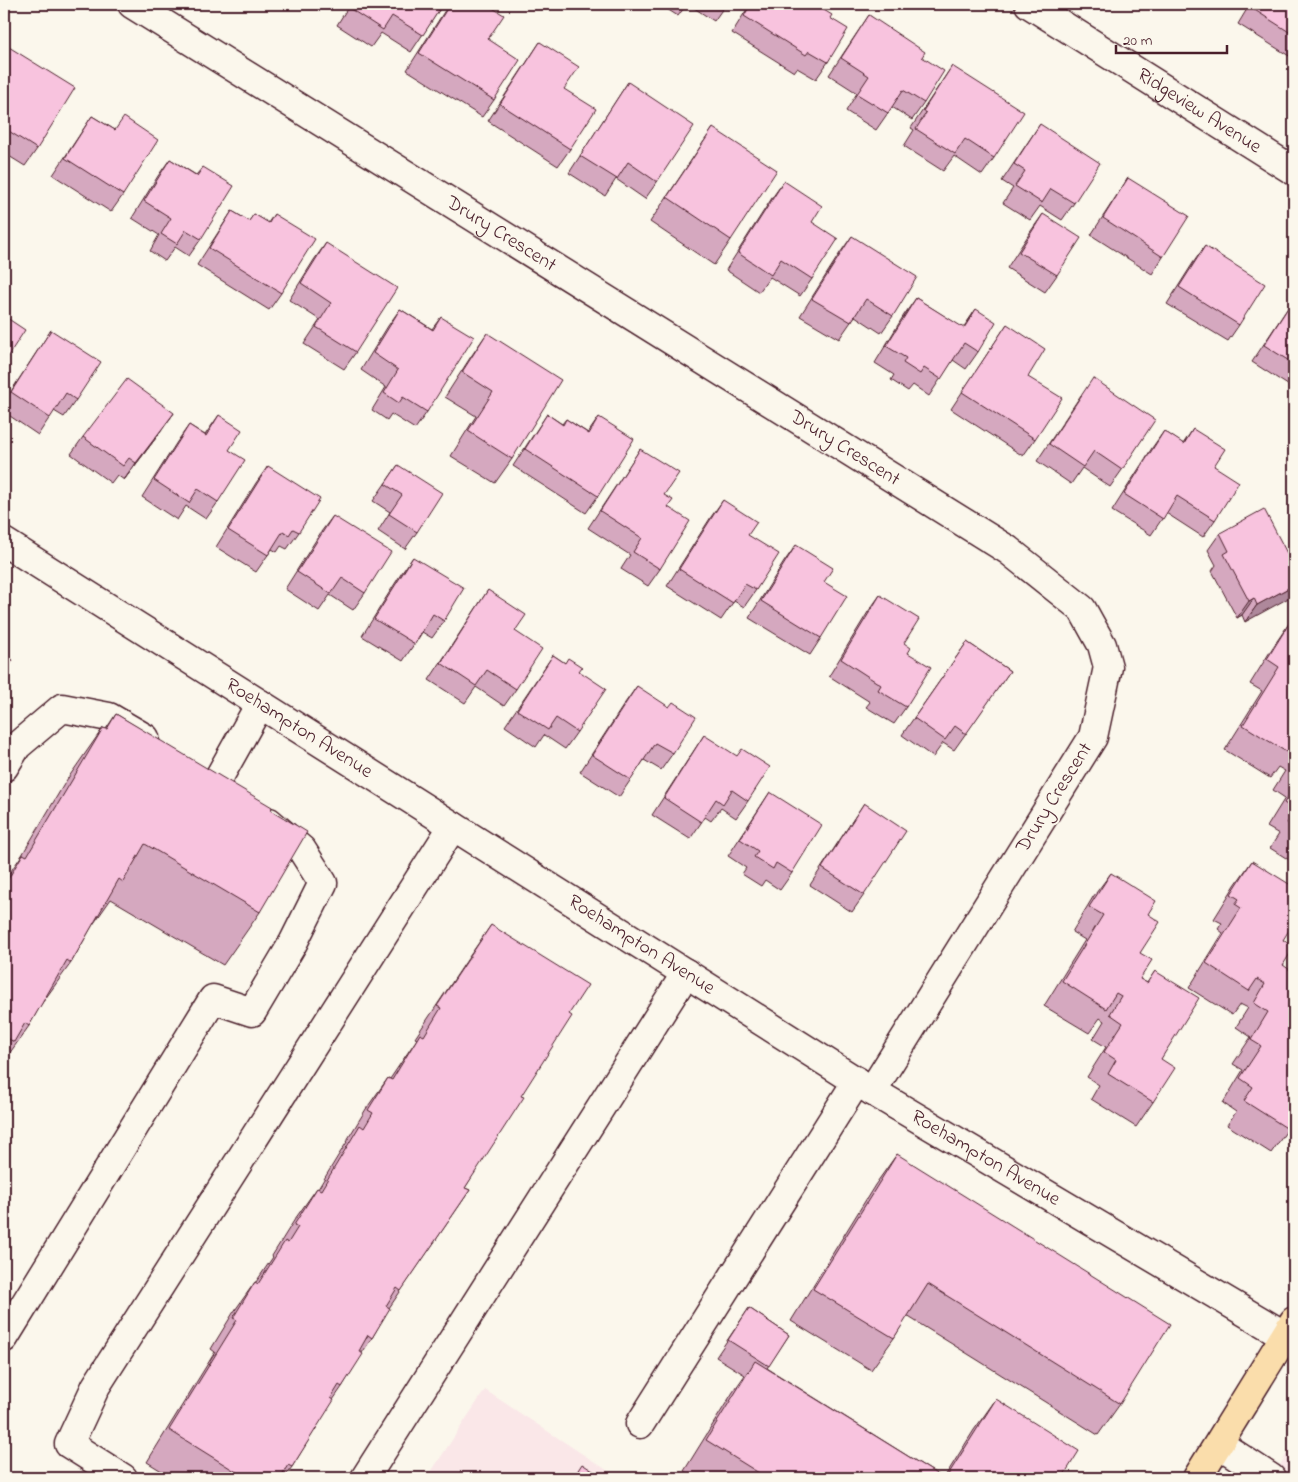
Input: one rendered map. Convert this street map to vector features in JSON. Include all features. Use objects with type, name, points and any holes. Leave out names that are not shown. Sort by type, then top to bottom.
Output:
[{"type":"main road","points":[[1197,1478],[1291,1333]]},
{"type":"street","name":"Drury Crescent","points":[[132,4],[1008,550],[1082,609],[1102,645],[1108,667],[1093,737],[865,1086],[640,1424]]},
{"type":"street","name":"Ridgeview Avenue","points":[[1029,4],[1294,171]]},
{"type":"street","name":"Roehampton Avenue","points":[[4,542],[865,1086],[1291,1333]]},
{"type":"street","points":[[218,779],[260,704]]},
{"type":"street","points":[[4,767],[17,746],[62,708],[110,717],[168,750]]},
{"type":"street","points":[[4,1338],[214,999],[252,1012],[293,943],[323,883],[302,850],[218,779],[193,765]]},
{"type":"street","points":[[123,1478],[69,1444],[96,1386],[453,826]]},
{"type":"street","points":[[365,1478],[686,972]]},
{"type":"street","points":[[1218,1444],[1271,1478]]},
{"type":"shaded area","points":[[485,1390],[619,1478],[427,1478]]},
{"type":"shaded area","points":[[1294,1442],[1294,1478],[1272,1478]]},
{"type":"building","points":[[352,4],[443,4],[423,35],[392,16],[383,30],[349,8]]},
{"type":"building","points":[[450,4],[486,4],[504,15],[488,39],[520,60],[494,100],[419,53]]},
{"type":"building","points":[[751,4],[814,4],[832,15],[830,18],[848,29],[828,62],[809,51],[806,55],[744,16]]},
{"type":"building","points":[[1252,4],[1294,4],[1294,35],[1250,7]]},
{"type":"building","points":[[869,15],[925,52],[922,57],[944,71],[924,103],[903,90],[888,113],[857,94],[869,76],[841,58]]},
{"type":"building","points":[[540,42],[579,67],[564,89],[596,109],[570,149],[500,104]]},
{"type":"building","points":[[4,44],[75,88],[37,149],[4,128]]},
{"type":"building","points":[[952,66],[1024,112],[994,158],[965,139],[955,154],[916,129],[926,113],[923,111]]},
{"type":"building","points":[[628,82],[694,126],[657,182],[628,162],[617,179],[580,156]]},
{"type":"building","points":[[92,116],[115,130],[124,117],[158,140],[123,195],[65,158]]},
{"type":"building","points":[[1040,124],[1100,163],[1074,203],[1051,189],[1042,203],[1015,186],[1025,171],[1014,164]]},
{"type":"building","points":[[713,128],[777,170],[731,240],[667,197]]},
{"type":"building","points":[[170,159],[197,176],[203,167],[234,186],[201,239],[186,230],[177,244],[161,234],[171,218],[144,201]]},
{"type":"building","points":[[1128,178],[1189,216],[1163,257],[1103,218]]},
{"type":"building","points":[[784,181],[822,206],[812,222],[838,239],[812,279],[781,259],[771,275],[738,253]]},
{"type":"building","points":[[232,211],[249,221],[254,214],[269,223],[274,214],[315,239],[281,293],[209,248]]},
{"type":"building","points":[[1043,214],[1081,238],[1057,275],[1019,252]]},
{"type":"building","points":[[852,236],[917,277],[893,316],[866,299],[851,322],[812,299]]},
{"type":"building","points":[[326,243],[397,288],[356,352],[316,327],[331,303],[301,283]]},
{"type":"building","points":[[1205,246],[1265,284],[1239,325],[1179,287]]},
{"type":"building","points":[[916,298],[964,328],[976,309],[996,322],[978,352],[964,343],[941,379],[924,368],[920,374],[903,363],[906,358],[886,346]]},
{"type":"building","points":[[1294,301],[1294,364],[1264,345]]},
{"type":"building","points":[[400,309],[433,330],[441,317],[474,337],[427,412],[403,397],[399,403],[384,393],[398,370],[373,353]]},
{"type":"building","points":[[4,316],[25,330],[4,362]]},
{"type":"building","points":[[1007,324],[1045,349],[1028,377],[1062,398],[1035,439],[962,392]]},
{"type":"building","points":[[51,330],[101,362],[76,400],[66,393],[50,418],[11,392]]},
{"type":"building","points":[[487,333],[561,380],[512,459],[468,431],[493,392],[462,372]]},
{"type":"building","points":[[1093,378],[1155,420],[1122,470],[1094,451],[1083,467],[1049,444]]},
{"type":"building","points":[[127,379],[174,413],[136,463],[129,458],[123,466],[83,437]]},
{"type":"building","points":[[547,414],[563,425],[566,419],[589,434],[599,417],[634,439],[598,496],[525,449]]},
{"type":"building","points":[[219,415],[242,430],[229,450],[245,460],[218,502],[198,489],[189,503],[154,480],[189,425],[206,436]]},
{"type":"building","points":[[1193,429],[1225,449],[1214,466],[1239,482],[1215,520],[1177,496],[1163,519],[1124,494],[1164,431],[1184,444]]},
{"type":"building","points":[[640,449],[679,473],[664,495],[673,500],[668,507],[690,521],[660,569],[633,552],[642,538],[600,511]]},
{"type":"building","points":[[398,465],[442,493],[417,532],[389,514],[402,495],[385,484]]},
{"type":"building","points":[[268,466],[320,499],[299,532],[293,529],[289,535],[283,531],[268,555],[228,530]]},
{"type":"building","points":[[723,500],[757,522],[748,535],[779,554],[756,590],[745,584],[733,603],[679,569]]},
{"type":"building","points":[[1264,509],[1290,559],[1294,557],[1294,585],[1257,605],[1254,598],[1249,601],[1224,554],[1229,551],[1220,533]]},
{"type":"building","points":[[333,516],[391,552],[365,593],[342,578],[331,594],[297,572]]},
{"type":"building","points":[[796,545],[833,568],[824,582],[847,596],[821,638],[761,601]]},
{"type":"building","points":[[413,557],[464,588],[444,621],[433,614],[415,644],[374,619]]},
{"type":"building","points":[[488,590],[526,615],[515,631],[542,649],[516,689],[487,670],[476,686],[441,663]]},
{"type":"building","points":[[880,595],[919,619],[904,643],[911,648],[908,653],[931,667],[906,707],[878,690],[881,685],[841,659]]},
{"type":"building","points":[[1290,622],[1294,625],[1294,743],[1288,753],[1243,725],[1279,667],[1267,659]]},
{"type":"building","points":[[967,642],[1010,671],[966,734],[955,726],[945,740],[914,718]]},
{"type":"building","points":[[4,654],[13,660],[4,674]]},
{"type":"building","points":[[553,655],[565,663],[568,658],[582,667],[579,671],[606,689],[577,732],[556,718],[548,730],[517,710]]},
{"type":"building","points":[[637,686],[669,707],[673,702],[696,717],[673,753],[655,743],[631,780],[592,755]]},
{"type":"building","points":[[116,714],[272,807],[271,810],[307,832],[260,912],[145,844],[123,882],[119,879],[71,963],[67,960],[29,1026],[25,1023],[14,1042],[4,1036],[4,886],[23,854],[27,856],[103,728],[107,729]]},
{"type":"building","points":[[704,735],[737,756],[742,749],[770,767],[748,801],[732,790],[723,804],[716,799],[701,822],[664,798]]},
{"type":"building","points":[[1294,759],[1294,768],[1290,765]]},
{"type":"building","points":[[1294,787],[1294,809],[1284,803]]},
{"type":"building","points":[[770,792],[822,825],[792,873],[776,863],[773,869],[754,857],[758,851],[740,839]]},
{"type":"building","points":[[864,803],[906,831],[864,895],[822,868]]},
{"type":"building","points":[[1294,813],[1294,828],[1287,823]]},
{"type":"building","points":[[1252,861],[1294,887],[1294,894],[1291,900],[1294,902],[1294,922],[1283,940],[1294,947],[1283,965],[1290,970],[1294,963],[1294,1119],[1288,1129],[1244,1101],[1253,1087],[1240,1078],[1261,1046],[1251,1040],[1268,1012],[1254,1003],[1265,984],[1257,979],[1249,991],[1206,963],[1241,908],[1235,904],[1239,899],[1231,894]]},
{"type":"building","points":[[1111,873],[1156,901],[1148,914],[1160,922],[1140,953],[1152,960],[1140,979],[1147,983],[1155,971],[1199,998],[1161,1059],[1175,1068],[1153,1102],[1108,1074],[1116,1060],[1104,1052],[1123,1023],[1110,1014],[1121,996],[1116,993],[1106,1009],[1062,981],[1103,915],[1089,907]]},
{"type":"building","points":[[491,925],[588,985],[569,1014],[572,1016],[521,1096],[524,1097],[465,1188],[470,1190],[401,1291],[397,1288],[386,1306],[390,1308],[372,1338],[368,1335],[359,1351],[363,1354],[342,1387],[339,1385],[331,1398],[334,1400],[292,1467],[288,1465],[280,1478],[246,1478],[169,1430],[237,1320],[233,1318],[255,1282],[258,1284],[285,1241],[288,1243],[298,1227],[294,1225],[317,1188],[321,1190],[360,1125],[364,1128],[373,1113],[368,1110],[388,1078],[392,1080],[420,1034],[424,1036],[441,1008],[437,1006]]},
{"type":"building","points":[[897,1154],[1170,1324],[1120,1404],[928,1284],[894,1338],[813,1289]]},
{"type":"building","points":[[749,1308],[789,1335],[769,1366],[728,1340]]},
{"type":"building","points":[[755,1361],[943,1478],[767,1478],[706,1440]]},
{"type":"building","points":[[996,1399],[1079,1451],[1062,1478],[946,1478]]},
{"type":"building","points":[[582,1464],[604,1478],[573,1478]]}]
